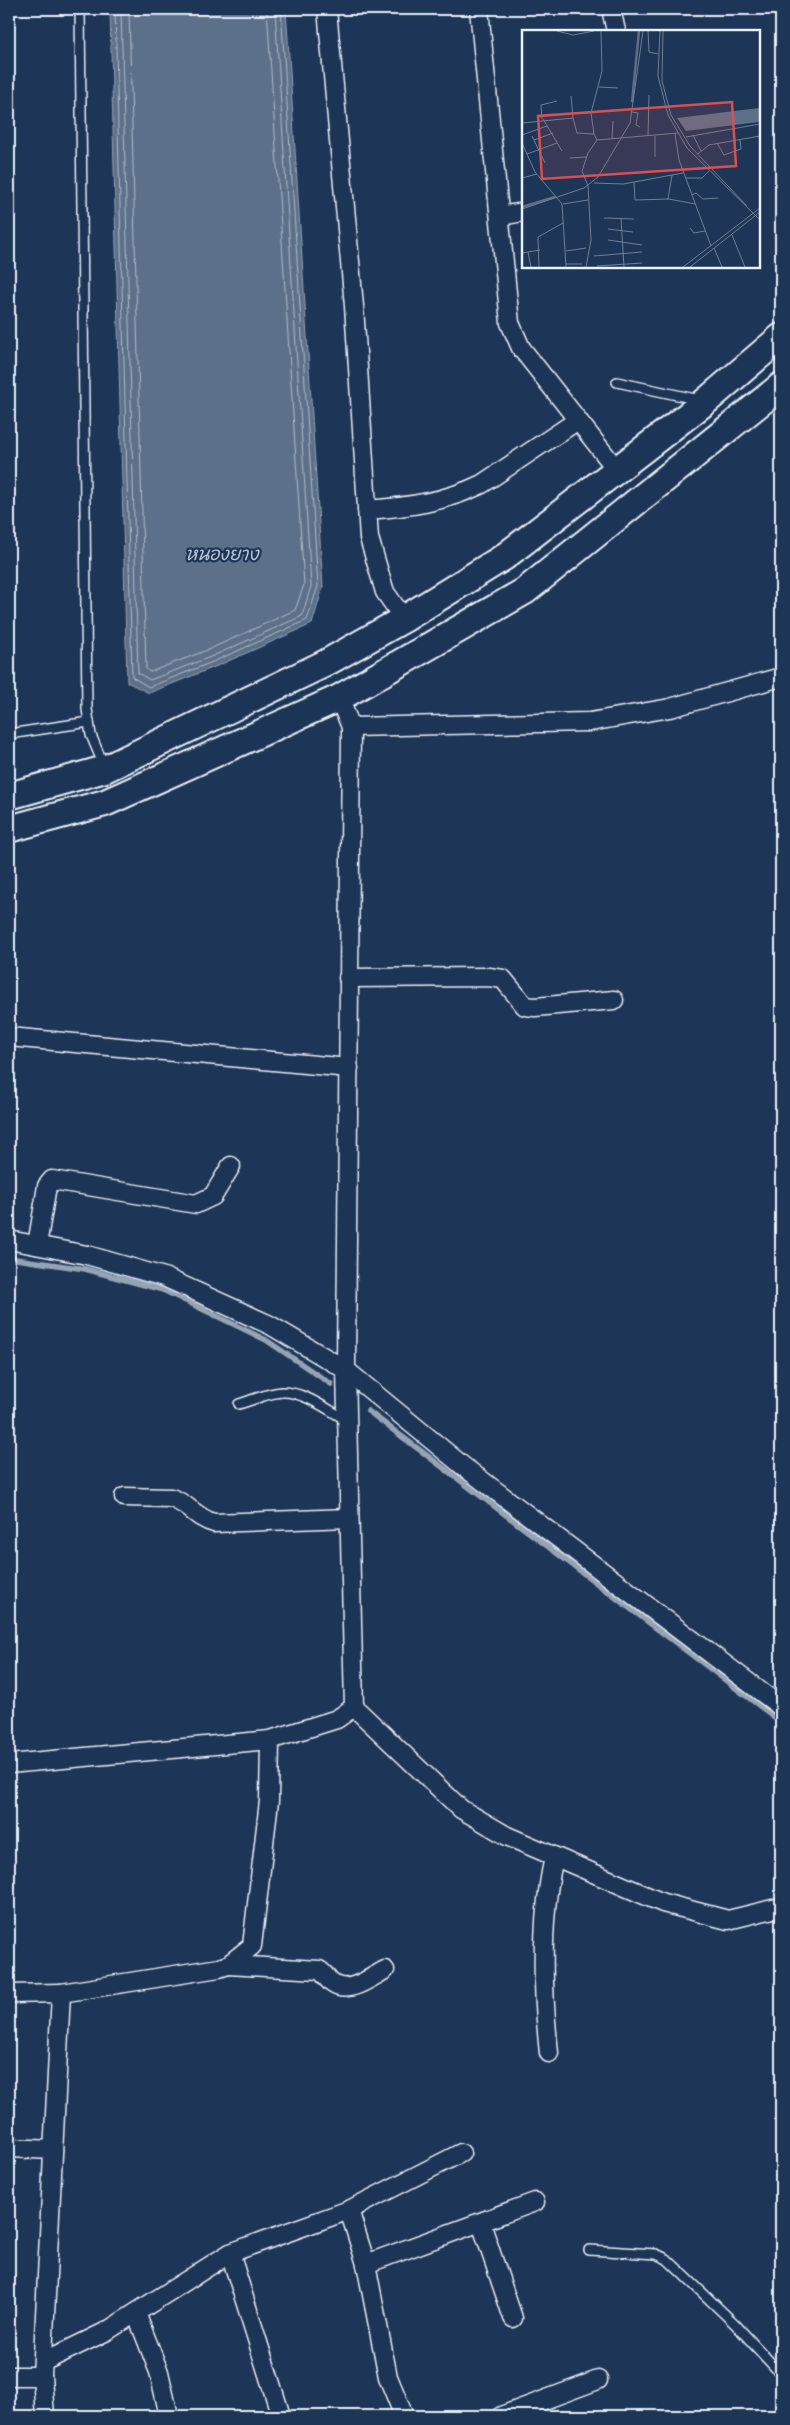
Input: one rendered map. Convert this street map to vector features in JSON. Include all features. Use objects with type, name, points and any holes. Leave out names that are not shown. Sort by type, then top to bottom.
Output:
[{"type":"main road","points":[[9,796],[105,769],[324,664],[404,619],[504,557],[705,402],[781,337]]},
{"type":"main road","points":[[736,375],[759,404]]},
{"type":"main road","points":[[9,829],[105,803],[339,698],[525,591],[781,386]]},
{"type":"street","points":[[327,9],[354,306],[369,538],[385,592],[404,619]]},
{"type":"street","points":[[479,9],[510,323],[521,348],[617,470]]},
{"type":"street","points":[[611,9],[616,30]]},
{"type":"street","points":[[500,216],[522,212]]},
{"type":"street","points":[[367,510],[419,506],[465,492],[482,484],[578,420]]},
{"type":"street","points":[[351,727],[590,722],[670,708],[781,677]]},
{"type":"street","points":[[339,698],[351,727],[346,1370],[354,1707],[460,1809],[507,1836],[663,1903],[728,1920],[781,1907]]},
{"type":"street","points":[[348,978],[489,977],[504,979],[525,1006],[535,1007],[614,1000]]},
{"type":"street","points":[[9,1036],[349,1068]]},
{"type":"street","points":[[37,1245],[47,1186],[52,1180],[196,1204],[213,1196],[232,1166]]},
{"type":"street","points":[[9,1240],[87,1255],[164,1277],[270,1325],[346,1370],[463,1466],[781,1707]]},
{"type":"street","points":[[124,1497],[171,1498],[200,1518],[214,1523],[349,1518]]},
{"type":"street","points":[[9,1764],[270,1740],[337,1720],[354,1707]]},
{"type":"street","points":[[228,1965],[252,1946],[269,1801],[270,1740]]},
{"type":"street","points":[[549,2053],[544,2008],[544,1968],[546,1918],[554,1857]]},
{"type":"street","points":[[9,1994],[61,1993],[228,1965],[319,1970],[333,1984],[346,1988],[352,1987],[385,1970]]},
{"type":"street","points":[[45,2416],[44,2368],[61,1993]]},
{"type":"street","points":[[9,2148],[53,2150]]},
{"type":"street","points":[[9,2376],[44,2368],[107,2331],[230,2253],[349,2210],[461,2153]]},
{"type":"street","points":[[366,2264],[535,2202]]},
{"type":"street","points":[[349,2210],[366,2264],[388,2376],[404,2416]]},
{"type":"street","points":[[481,2223],[513,2318]]},
{"type":"street","points":[[230,2253],[281,2416]]},
{"type":"street","points":[[136,2313],[159,2372],[169,2416]]},
{"type":"street","points":[[500,2416],[598,2380]]},
{"type":"lane","points":[[80,9],[81,302],[87,709],[91,735],[105,769]]},
{"type":"lane","points":[[617,382],[705,402]]},
{"type":"lane","points":[[9,734],[89,722]]},
{"type":"lane","points":[[240,1404],[271,1394],[290,1393],[296,1394],[347,1420]]},
{"type":"lane","points":[[589,2250],[664,2257],[735,2324],[781,2374]]},
{"type":"water","name":"หนองยาง","points":[[110,9],[286,9],[323,587],[312,624],[217,666],[149,693],[127,682]]},
{"type":"waterway","points":[[9,1258],[85,1269],[163,1290],[266,1340],[331,1384]]},
{"type":"waterway","points":[[368,1411],[781,1722]]}]
